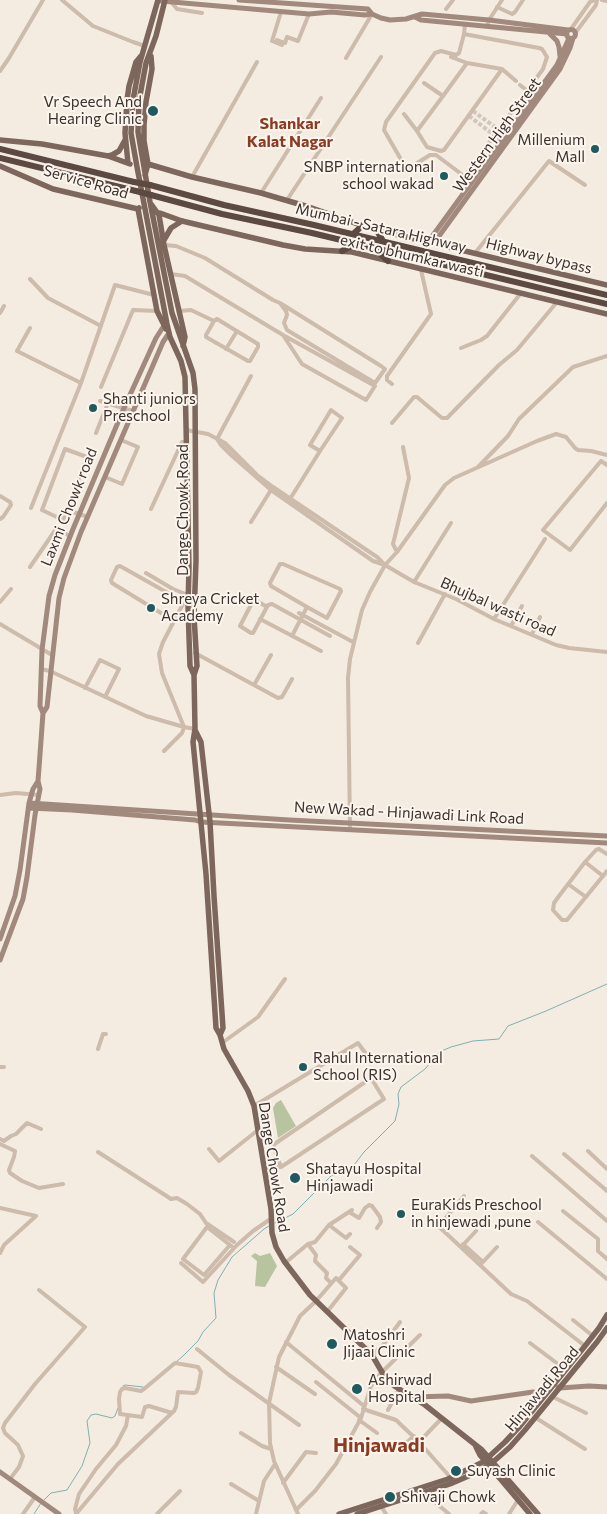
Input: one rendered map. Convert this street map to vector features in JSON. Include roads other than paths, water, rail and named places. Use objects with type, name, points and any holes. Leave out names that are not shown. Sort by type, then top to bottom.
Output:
[{"type":"highway","name":"Mumbai - Satara Highway","points":[[0,149],[224,205],[607,295]]},
{"type":"highway","name":"Mumbai - Satara Highway","points":[[0,158],[136,191],[148,200],[222,214],[355,244],[607,304]]},
{"type":"highway","points":[[353,234],[362,226]]},
{"type":"highway","points":[[376,229],[383,241]]},
{"type":"highway","points":[[342,251],[355,244]]},
{"type":"highway","points":[[376,250],[388,262]]},
{"type":"main road","points":[[239,0],[368,9],[372,14],[390,20],[415,17],[422,14],[571,34]]},
{"type":"main road","points":[[165,325],[145,178],[138,142],[143,80],[161,1],[309,14],[324,12],[372,14]]},
{"type":"main road","points":[[415,17],[421,20],[465,24],[488,23]]},
{"type":"main road","points":[[522,27],[571,34]]},
{"type":"main road","points":[[548,32],[557,41],[560,59]]},
{"type":"main road","name":"Western High Street","points":[[531,105],[534,96],[560,59],[571,34]]},
{"type":"main road","name":"Western High Street","points":[[431,242],[531,105],[560,69],[570,48],[571,34]]},
{"type":"main road","points":[[128,163],[126,115],[129,86],[136,62],[149,49]]},
{"type":"main road","points":[[145,178],[148,164],[144,141],[144,125],[152,69],[149,49]]},
{"type":"main road","points":[[143,53],[133,100],[132,143],[136,167],[148,200],[179,348]]},
{"type":"main road","points":[[108,156],[112,156],[120,151],[126,139]]},
{"type":"main road","name":"Service Road","points":[[0,140],[42,144],[108,156],[136,167]]},
{"type":"main road","name":"Western High Street","points":[[456,208],[472,182],[506,140]]},
{"type":"main road","name":"Highway bypass","points":[[148,164],[319,209],[362,226],[607,285]]},
{"type":"main road","name":"Service Road","points":[[0,166],[53,189],[138,209]]},
{"type":"main road","points":[[148,200],[138,209],[157,311],[165,325]]},
{"type":"main road","points":[[148,200],[159,215],[186,337],[179,348]]},
{"type":"main road","name":"exit to bhumkar wasti","points":[[160,213],[182,221],[283,245],[304,249],[342,251],[607,314]]},
{"type":"main road","points":[[164,244],[171,228],[182,221]]},
{"type":"main road","name":"Dange Chowk Road","points":[[165,325],[193,374],[195,389],[196,561],[189,599],[197,666],[194,675],[195,729],[193,742],[214,951]]},
{"type":"main road","name":"Laxmi Chowk road","points":[[36,806],[40,789],[38,782],[43,713],[40,706],[42,650],[49,596],[70,536],[124,408],[152,347],[165,325]]},
{"type":"main road","name":"Laxmi Chowk road","points":[[43,713],[47,707],[59,598],[64,578],[133,411],[163,342],[169,333]]},
{"type":"main road","name":"Dange Chowk Road","points":[[179,348],[185,389],[190,666],[194,675]]},
{"type":"main road","points":[[185,389],[195,389]]},
{"type":"main road","name":"Dange Chowk Road","points":[[195,729],[202,742],[210,822],[216,1028],[254,1106],[272,1217],[272,1233],[276,1247],[285,1263],[316,1301],[372,1355],[390,1383],[442,1418],[475,1445],[489,1461]]},
{"type":"main road","points":[[0,939],[15,896],[31,794],[38,782]]},
{"type":"main road","points":[[0,960],[23,899],[36,806],[29,806]]},
{"type":"main road","name":"New Wakad - Hinjawadi Link Road","points":[[36,806],[201,814],[289,823]]},
{"type":"main road","name":"New Wakad - Hinjawadi Link Road","points":[[36,806],[201,822],[289,823],[607,836]]},
{"type":"main road","name":"New Wakad - Hinjawadi Link Road","points":[[350,826],[607,843]]},
{"type":"main road","points":[[514,831],[514,838]]},
{"type":"main road","points":[[357,1514],[368,1512],[461,1480],[481,1471],[545,1395],[557,1386],[566,1370],[607,1315]]},
{"type":"main road","name":"Hinjawadi Road","points":[[489,1461],[510,1447],[536,1418],[553,1396],[557,1386],[607,1328]]},
{"type":"main road","points":[[557,1386],[607,1387]]},
{"type":"main road","points":[[412,1397],[448,1396],[471,1401],[532,1392],[545,1395]]},
{"type":"main road","points":[[340,1514],[451,1478],[489,1461]]},
{"type":"main road","points":[[489,1461],[523,1495],[538,1514]]},
{"type":"main road","points":[[489,1461],[530,1514]]},
{"type":"main road","points":[[0,1472],[59,1514]]},
{"type":"street","points":[[0,70],[43,0]]},
{"type":"street","points":[[62,0],[93,26],[149,49]]},
{"type":"street","points":[[311,6],[315,0]]},
{"type":"street","points":[[324,12],[333,0]]},
{"type":"street","points":[[446,9],[453,0]]},
{"type":"street","points":[[488,23],[502,0]]},
{"type":"street","points":[[497,7],[512,14],[523,0]]},
{"type":"street","points":[[571,34],[590,2],[596,0]]},
{"type":"street","points":[[602,0],[607,1]]},
{"type":"street","points":[[172,3],[177,9],[202,13]]},
{"type":"street","points":[[280,12],[272,41],[282,45]]},
{"type":"street","points":[[277,40],[285,43],[287,37],[298,41],[309,14]]},
{"type":"street","points":[[346,58],[372,14]]},
{"type":"street","points":[[465,24],[458,54],[441,50],[435,53],[386,122],[384,130],[403,163],[407,166],[411,167],[433,155],[472,182]]},
{"type":"street","points":[[464,34],[542,49],[547,57],[545,65],[465,176]]},
{"type":"street","points":[[287,200],[381,57]]},
{"type":"street","points":[[451,57],[467,64],[502,69],[534,96]]},
{"type":"street","points":[[192,177],[257,62]]},
{"type":"street","points":[[417,131],[467,64]]},
{"type":"street","points":[[404,114],[427,147],[441,151],[444,150],[502,69]]},
{"type":"street","points":[[424,83],[443,96]]},
{"type":"street","points":[[261,193],[321,98]]},
{"type":"street","points":[[476,253],[549,161],[585,185]]},
{"type":"street","points":[[164,244],[176,246],[205,258],[280,303],[385,370],[375,383],[287,330],[284,323],[287,315],[286,311],[280,303]]},
{"type":"street","points":[[392,384],[386,378],[431,314],[421,270]]},
{"type":"street","points":[[171,274],[185,276],[375,386],[366,400],[302,364],[283,334]]},
{"type":"street","points":[[30,279],[48,298],[101,326]]},
{"type":"street","points":[[32,508],[81,383],[115,285],[154,295]]},
{"type":"street","points":[[461,348],[487,336],[521,294]]},
{"type":"street","points":[[392,423],[414,397],[417,397],[442,418],[447,418],[499,365],[517,350],[557,302]]},
{"type":"street","points":[[0,314],[4,306]]},
{"type":"street","points":[[101,387],[133,310],[157,311]]},
{"type":"street","points":[[179,311],[191,310],[214,321],[216,319],[259,345],[251,360],[248,361],[206,337],[214,321]]},
{"type":"street","points":[[30,328],[17,351],[81,383]]},
{"type":"street","points":[[226,349],[237,331]]},
{"type":"street","points":[[476,469],[508,436],[519,419],[573,367],[607,356]]},
{"type":"street","points":[[217,439],[251,376]]},
{"type":"street","points":[[100,401],[133,411]]},
{"type":"street","points":[[96,433],[108,403]]},
{"type":"street","points":[[290,499],[342,418],[331,410],[310,444],[320,451]]},
{"type":"street","name":"Bhujbal wasti road","points":[[186,430],[208,434],[225,443],[280,494],[373,560],[386,565],[414,582],[445,594],[494,619],[561,647],[607,652]]},
{"type":"street","points":[[350,826],[348,678],[353,642],[365,602],[386,565],[445,484],[454,478],[556,434],[566,437],[578,450],[607,455]]},
{"type":"street","name":"Bhujbal wasti road","points":[[217,439],[231,455],[272,490],[290,499],[386,565]]},
{"type":"street","points":[[105,477],[122,484],[138,447],[121,440]]},
{"type":"street","points":[[151,509],[182,442],[186,442]]},
{"type":"street","points":[[397,552],[393,544],[409,478],[402,447]]},
{"type":"street","points":[[65,449],[86,457],[66,510],[63,520],[42,510],[65,449]]},
{"type":"street","points":[[607,466],[600,461],[543,530],[570,550],[607,504]]},
{"type":"street","points":[[252,522],[272,490]]},
{"type":"street","points":[[0,496],[10,502],[11,505],[3,517],[0,518]]},
{"type":"street","points":[[66,510],[88,518]]},
{"type":"street","points":[[414,582],[451,523]]},
{"type":"street","points":[[30,567],[56,529],[70,536]]},
{"type":"street","points":[[494,619],[545,539]]},
{"type":"street","points":[[280,564],[340,589],[341,591],[327,618],[307,607],[270,586],[280,564]]},
{"type":"street","points":[[174,621],[112,583],[111,580],[117,566],[189,599]]},
{"type":"street","points":[[146,573],[189,599]]},
{"type":"street","points":[[0,602],[11,589]]},
{"type":"street","points":[[418,643],[445,594]]},
{"type":"street","name":"Dange Chowk Road","points":[[184,727],[162,673],[159,659],[163,642],[189,599]]},
{"type":"street","points":[[267,607],[257,601],[253,602],[240,626],[251,633],[253,632],[260,619],[267,607],[268,605],[272,604],[353,642]]},
{"type":"street","points":[[511,626],[522,606]]},
{"type":"street","points":[[292,636],[307,607]]},
{"type":"street","points":[[299,613],[330,636]]},
{"type":"street","points":[[532,634],[540,617]]},
{"type":"street","points":[[260,619],[321,651]]},
{"type":"street","points":[[0,624],[42,650],[52,654]]},
{"type":"street","points":[[196,652],[281,698],[292,679]]},
{"type":"street","points":[[254,685],[271,655]]},
{"type":"street","points":[[85,688],[100,660],[119,669],[105,697]]},
{"type":"street","points":[[41,669],[50,671],[146,716],[195,729]]},
{"type":"street","points":[[164,751],[182,733],[184,727]]},
{"type":"street","points":[[0,795],[16,793],[39,794]]},
{"type":"street","points":[[607,854],[596,850],[559,896],[553,907],[562,920],[567,920],[607,871]]},
{"type":"street","points":[[585,862],[603,876]]},
{"type":"street","points":[[568,884],[586,897]]},
{"type":"street","points":[[222,1043],[258,1018],[285,979]]},
{"type":"street","points":[[98,1048],[103,1034],[106,1034]]},
{"type":"street","points":[[254,1106],[358,1043],[366,1054]]},
{"type":"street","points":[[264,1168],[281,1168],[384,1099],[371,1078],[274,1145],[281,1168]]},
{"type":"street","points":[[0,1139],[4,1141],[16,1134],[27,1122],[41,1129]]},
{"type":"street","points":[[209,1149],[219,1161],[258,1130]]},
{"type":"street","points":[[0,1144],[15,1151],[9,1170],[10,1173],[22,1181],[39,1188],[63,1184]]},
{"type":"street","points":[[98,1152],[171,1199],[177,1198],[187,1204],[200,1214],[206,1223],[232,1244],[234,1248]]},
{"type":"street","points":[[588,1152],[607,1169]]},
{"type":"street","points":[[564,1154],[607,1191]]},
{"type":"street","points":[[532,1156],[607,1221]]},
{"type":"street","points":[[438,1227],[464,1196]]},
{"type":"street","points":[[285,1263],[308,1244],[315,1242],[330,1226],[350,1211],[359,1218],[365,1208],[369,1205],[372,1206],[380,1217],[381,1222],[377,1228]]},
{"type":"street","points":[[0,1208],[36,1216],[4,1245],[0,1252]]},
{"type":"street","points":[[563,1211],[598,1239],[598,1251],[607,1259]]},
{"type":"street","points":[[181,1263],[203,1282],[234,1248],[272,1217]]},
{"type":"street","points":[[434,1222],[482,1263],[511,1294],[527,1301],[585,1346]]},
{"type":"street","points":[[538,1222],[607,1279]]},
{"type":"street","points":[[330,1226],[346,1238],[350,1234]]},
{"type":"street","points":[[207,1227],[232,1244],[204,1275],[183,1259],[207,1227]]},
{"type":"street","points":[[462,1246],[476,1231]]},
{"type":"street","points":[[308,1244],[316,1255],[316,1261],[327,1274],[326,1278],[331,1283]]},
{"type":"street","points":[[339,1280],[360,1255],[350,1247]]},
{"type":"street","points":[[482,1263],[497,1247]]},
{"type":"street","points":[[327,1312],[346,1288],[336,1278],[300,1316],[279,1356],[268,1403],[271,1449],[275,1464],[297,1512],[336,1464],[360,1419],[371,1386],[420,1336]]},
{"type":"street","points":[[10,1479],[19,1467],[23,1456],[18,1445],[5,1433],[3,1428],[9,1417],[35,1384],[85,1326],[38,1290]]},
{"type":"street","points":[[573,1320],[593,1336]]},
{"type":"street","points":[[372,1355],[383,1345],[400,1322]]},
{"type":"street","points":[[286,1342],[364,1408],[396,1420],[414,1436],[451,1478]]},
{"type":"street","points":[[530,1342],[566,1370]]},
{"type":"street","points":[[197,1349],[229,1375],[300,1425]]},
{"type":"street","points":[[76,1514],[118,1464],[172,1413],[176,1407],[178,1392],[194,1393],[198,1388],[201,1372],[198,1367],[175,1363],[144,1389],[140,1391],[125,1388],[120,1392],[119,1413],[123,1415],[142,1417],[145,1407],[148,1406],[172,1413]]},
{"type":"street","points":[[276,1366],[315,1394]]},
{"type":"street","points":[[316,1382],[377,1433]]},
{"type":"street","points":[[388,1410],[399,1389]]},
{"type":"street","points":[[553,1396],[586,1413]]},
{"type":"street","points":[[76,1514],[75,1509],[79,1494],[116,1445],[126,1426],[128,1416]]},
{"type":"street","points":[[419,1442],[442,1418]]},
{"type":"street","points":[[536,1418],[585,1449]]},
{"type":"street","points":[[241,1433],[262,1446],[271,1449]]},
{"type":"street","points":[[398,1450],[414,1436]]},
{"type":"street","points":[[284,1482],[306,1452],[316,1453]]},
{"type":"street","points":[[256,1514],[264,1481],[275,1464]]},
{"type":"street","points":[[231,1484],[259,1501]]},
{"type":"street","points":[[157,1514],[180,1491]]},
{"type":"street","points":[[429,1491],[436,1503],[449,1514]]},
{"type":"street","points":[[508,1514],[523,1495]]},
{"type":"street","points":[[23,1514],[37,1499]]},
{"type":"street","points":[[381,1506],[386,1514]]},
{"type":"street","points":[[481,1514],[483,1512],[486,1514]]},
{"type":"waterway","points":[[275,1223],[293,1214],[331,1176],[354,1165],[364,1152],[395,1121],[399,1104],[398,1094],[401,1087],[425,1069],[439,1052],[473,1041],[499,1039],[508,1026],[607,984]]},
{"type":"waterway","points":[[176,1362],[198,1341],[203,1332],[216,1318],[214,1293],[218,1280],[232,1257],[269,1226]]},
{"type":"waterway","points":[[123,1386],[143,1387]]},
{"type":"waterway","points":[[44,1500],[51,1493],[67,1490],[82,1466],[90,1443],[87,1421],[91,1415],[96,1414],[112,1418],[115,1416],[118,1408]]},
{"type":"waterway","points":[[34,1514],[41,1503]]},
{"type":"tunnel","points":[[473,111],[506,135]]},
{"type":"tunnel","points":[[469,116],[502,141]]},
{"type":"place","name":"Vr Speech And Hearing Clinic","points":[[153,111]]},
{"type":"place","name":"Millenium Mall","points":[[595,149]]},
{"type":"place","name":"SNBP international school wakad","points":[[444,176]]},
{"type":"place","name":"Shanti juniors Preschool","points":[[93,408]]},
{"type":"place","name":"Shreya Cricket Academy","points":[[151,608]]},
{"type":"place","name":"Rahul International School (RIS)","points":[[303,1067]]},
{"type":"place","name":"Shatayu Hospital Hinjawadi","points":[[295,1178]]},
{"type":"place","name":"EuraKids Preschool in hinjewadi ,pune","points":[[401,1214]]},
{"type":"place","name":"Matoshri Jijaai Clinic","points":[[332,1344]]},
{"type":"place","name":"Ashirwad Hospital","points":[[357,1389]]},
{"type":"place","name":"Suyash Clinic","points":[[456,1471]]},
{"type":"place","name":"Shivaji Chowk","points":[[390,1497]]},
{"type":"district","name":"Shankar Kalat Nagar","points":[[290,133]]},
{"type":"district","name":"Hinjawadi","points":[[379,1445]]}]
